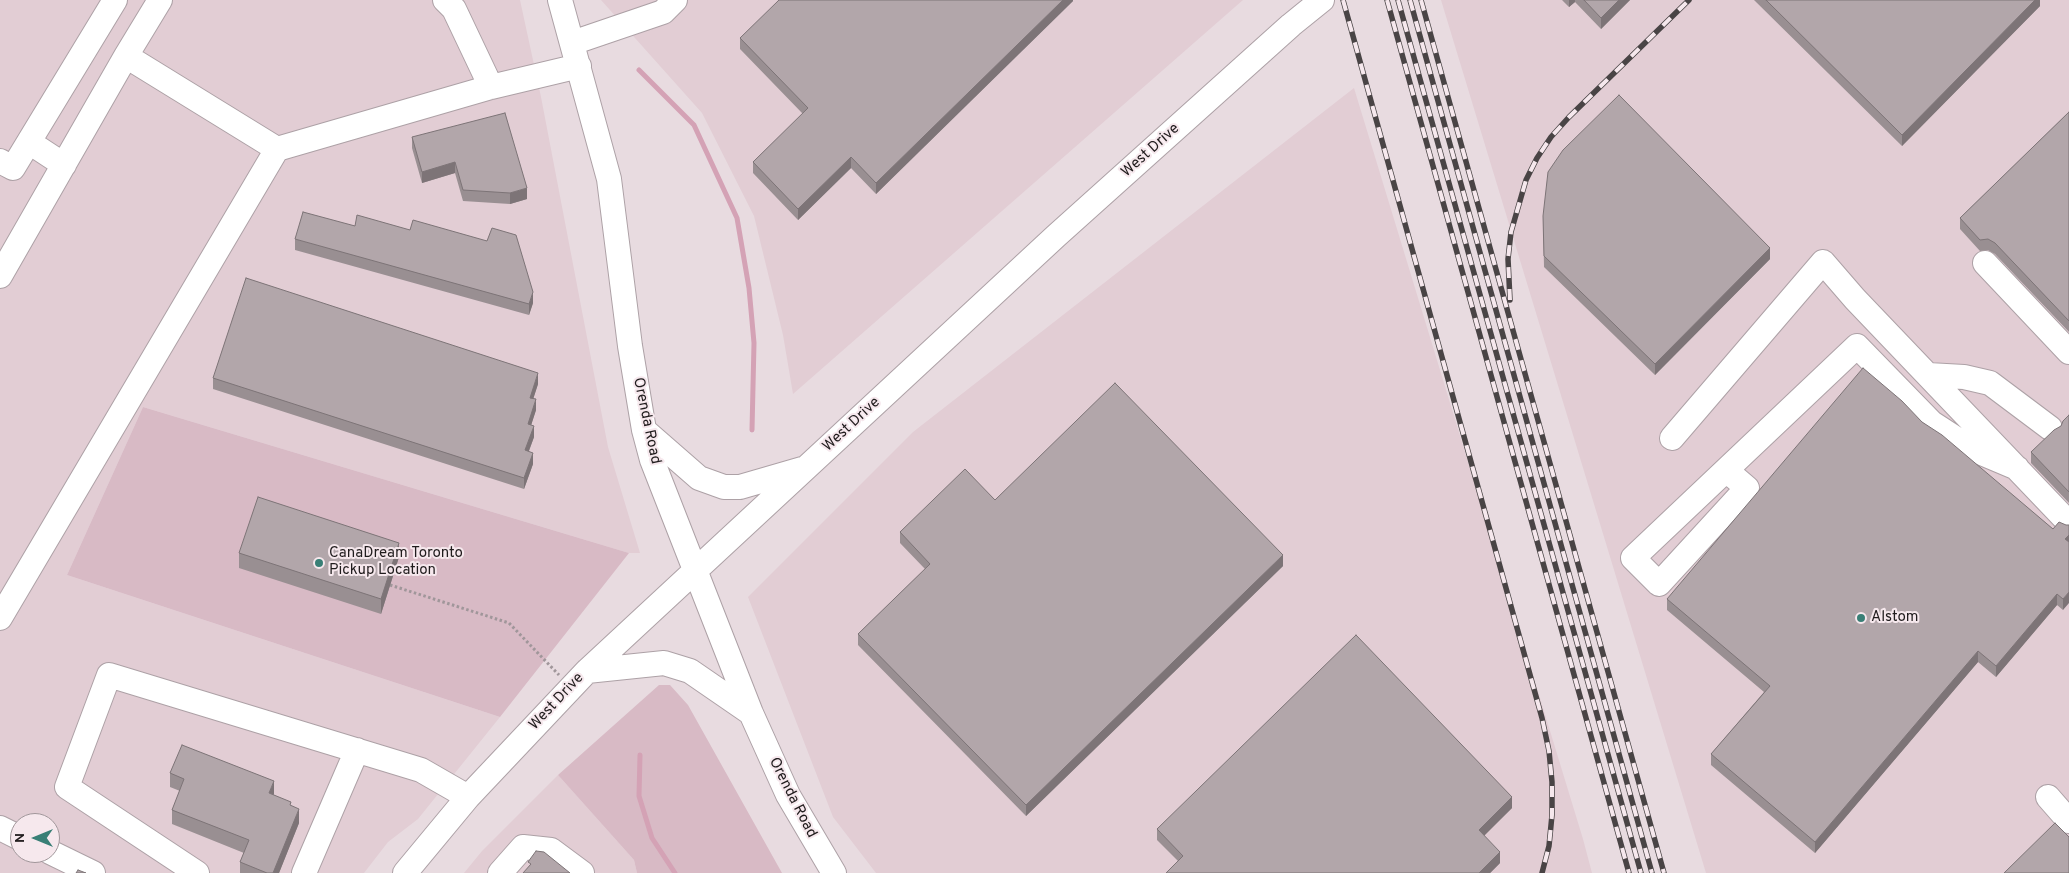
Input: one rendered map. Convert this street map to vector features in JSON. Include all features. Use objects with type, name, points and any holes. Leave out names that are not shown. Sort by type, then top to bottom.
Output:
[{"type":"street","points":[[0,161],[13,168],[115,0]]},
{"type":"street","points":[[0,276],[160,0]]},
{"type":"street","points":[[445,0],[454,9],[492,87]]},
{"type":"street","name":"Orenda Road","points":[[560,0],[609,179],[630,346],[644,430],[652,460],[751,713],[788,795],[833,873]]},
{"type":"street","points":[[572,43],[663,12],[676,0]]},
{"type":"street","name":"West Drive","points":[[405,873],[468,797],[587,671],[1064,229],[1291,25],[1322,0]]},
{"type":"street","points":[[126,56],[277,149]]},
{"type":"street","points":[[0,618],[277,149],[492,87],[579,66]]},
{"type":"street","points":[[29,142],[64,164]]},
{"type":"street","points":[[1672,438],[1823,262],[1855,299],[2069,523]]},
{"type":"street","points":[[1985,263],[2069,352]]},
{"type":"street","points":[[1726,470],[1747,488],[1659,584],[1633,558],[1857,346],[1932,423],[1972,449],[2017,468]]},
{"type":"street","points":[[1928,375],[1964,377],[1990,383],[2050,428]]},
{"type":"street","points":[[644,430],[699,478],[724,487],[740,487],[806,468]]},
{"type":"street","points":[[587,671],[664,663],[690,671],[751,713]]},
{"type":"street","points":[[197,873],[67,787],[109,675],[421,770],[468,797]]},
{"type":"street","points":[[304,873],[357,750]]},
{"type":"street","points":[[2048,797],[2069,821]]},
{"type":"street","points":[[500,873],[524,847],[551,850],[582,873]]},
{"type":"street","points":[[60,857],[93,873]]},
{"type":"path","points":[[390,585],[509,624],[552,667],[570,689]]},
{"type":"shaded area","points":[[0,0],[520,0],[541,97],[608,447],[640,553],[629,553],[143,407],[67,575],[500,717],[418,819],[388,842],[364,873],[0,873]]},
{"type":"shaded area","points":[[601,0],[1243,0],[793,394],[783,335],[754,216],[702,113]]},
{"type":"shaded area","points":[[1441,0],[2069,0],[2069,873],[1706,873]]},
{"type":"shaded area","points":[[1354,88],[1592,873],[876,873],[833,817],[748,597],[913,432]]},
{"type":"shaded area","points":[[143,407],[629,553],[500,717],[67,575]]},
{"type":"shaded area","points":[[659,685],[670,685],[688,705],[782,873],[637,873],[634,860],[558,775]]},
{"type":"shaded area","points":[[558,775],[634,860],[637,873],[464,873],[482,851]]},
{"type":"building","points":[[779,0],[1063,0],[876,183],[851,157],[798,209],[753,162],[808,108],[740,38]]},
{"type":"building","points":[[1584,0],[1619,0],[1601,18]]},
{"type":"building","points":[[1766,0],[2035,0],[1902,135]]},
{"type":"building","points":[[1619,95],[1770,248],[1655,364],[1544,256],[1543,216],[1548,172],[1563,150]]},
{"type":"building","points":[[2069,112],[2069,321],[1995,243],[1988,239],[1980,240],[1960,218]]},
{"type":"building","points":[[505,113],[527,188],[510,193],[463,190],[455,162],[422,172],[412,137]]},
{"type":"building","points":[[303,212],[355,226],[357,215],[410,230],[413,220],[487,241],[492,228],[516,235],[533,292],[529,304],[295,239]]},
{"type":"building","points":[[246,278],[538,373],[530,398],[536,399],[528,424],[534,426],[525,450],[533,453],[524,478],[213,378]]},
{"type":"building","name":"Alstom","points":[[1863,368],[1902,401],[1922,422],[1942,435],[2053,529],[2059,522],[2069,525],[2069,535],[2065,539],[2069,542],[2069,592],[2063,599],[2057,594],[1996,666],[1978,651],[1815,842],[1711,754],[1770,686],[1667,599]]},
{"type":"building","points":[[1115,383],[1283,555],[1026,805],[858,634],[930,564],[900,532],[965,469],[995,500]]},
{"type":"building","points":[[2069,415],[2069,492],[2031,452],[2054,430],[2061,426]]},
{"type":"building","name":"CanaDream Toronto Pickup Location","points":[[258,497],[399,543],[381,599],[239,553]]},
{"type":"building","points":[[1356,635],[1512,797],[1479,830],[1500,852],[1479,873],[1166,873],[1183,856],[1157,829]]},
{"type":"building","points":[[182,745],[274,781],[269,793],[291,802],[290,805],[299,809],[273,873],[267,873],[240,862],[249,840],[172,810],[184,779],[170,773]]},
{"type":"building","points":[[2055,823],[2069,837],[2069,873],[2004,873]]},
{"type":"building","points":[[536,851],[544,852],[570,873],[523,873],[531,864],[528,862]]},
{"type":"waterway","points":[[639,70],[694,125],[737,218],[749,288],[754,343],[752,430]]},
{"type":"waterway","points":[[640,755],[639,796],[652,838],[675,873]]},
{"type":"railway","points":[[1343,0],[1542,718],[1549,751],[1552,782],[1552,815],[1549,846],[1542,873]]},
{"type":"railway","points":[[1387,0],[1629,873]]},
{"type":"railway","points":[[1398,0],[1641,873]]},
{"type":"railway","points":[[1410,0],[1652,873]]},
{"type":"railway","points":[[1421,0],[1664,873]]},
{"type":"railway","points":[[1510,300],[1508,259],[1511,232],[1526,180],[1537,158],[1551,137],[1569,117],[1689,0]]},
{"type":"place","name":"CanaDream Toronto Pickup Location","points":[[319,563]]},
{"type":"place","name":"Alstom","points":[[1861,618]]}]
